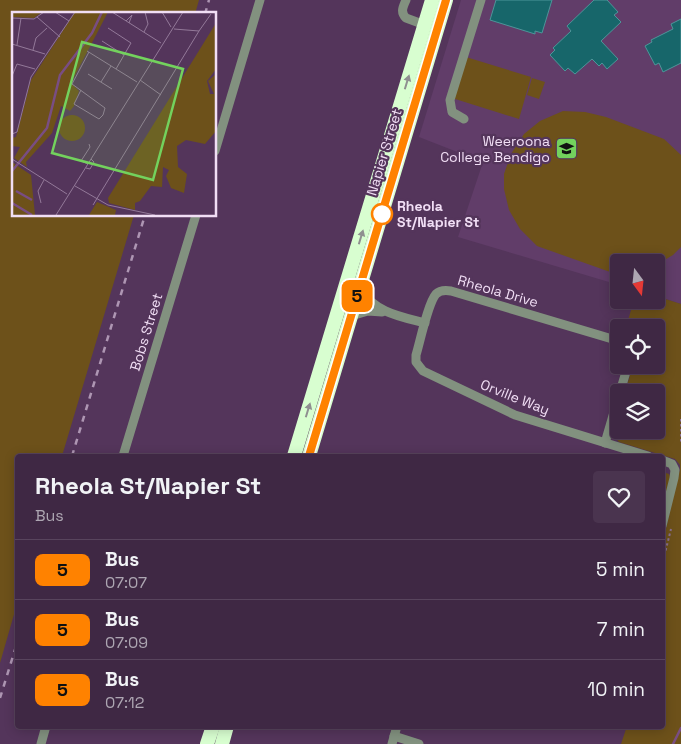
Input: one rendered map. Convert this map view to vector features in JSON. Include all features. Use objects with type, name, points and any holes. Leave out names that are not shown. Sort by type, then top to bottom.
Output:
[{"type":"highway","name":"Napier Street","points":[[295,454],[432,0]]},
{"type":"highway","name":"Napier Street","points":[[310,454],[446,0]]},
{"type":"highway","points":[[343,296],[347,297],[351,294],[375,234]]},
{"type":"highway","points":[[207,744],[212,729]]},
{"type":"highway","points":[[222,744],[226,729]]},
{"type":"street","points":[[216,148],[260,0]]},
{"type":"street","points":[[406,0],[402,12],[404,16],[424,25]]},
{"type":"street","points":[[418,45],[430,28],[438,0]]},
{"type":"street","points":[[464,120],[452,112],[450,100],[481,0]]},
{"type":"street","name":"Bobs Street","points":[[124,454],[196,216]]},
{"type":"street","points":[[359,289],[374,306],[389,313],[425,324]]},
{"type":"street","name":"Rheola Drive","points":[[425,324],[435,294],[446,290],[610,338]]},
{"type":"street","points":[[351,316],[368,311],[389,313]]},
{"type":"street","name":"Orville Way","points":[[425,324],[416,355],[416,362],[419,368],[515,415],[641,454]]},
{"type":"street","points":[[604,443],[610,423]]},
{"type":"street","points":[[665,461],[672,464],[675,473],[665,514]]},
{"type":"street","points":[[41,744],[45,729]]},
{"type":"street","points":[[393,740],[419,744]]},
{"type":"path","points":[[681,419],[681,443]]},
{"type":"shaded area","points":[[0,0],[199,0],[196,12],[12,12],[12,216],[134,216],[63,454],[15,454],[15,611],[0,663]]},
{"type":"shaded area","name":"Weeroona College Bendigo","points":[[461,0],[681,0],[681,304],[665,299],[665,254],[610,254],[610,282],[458,237],[483,162],[419,137]]},
{"type":"shaded area","points":[[466,57],[531,77],[519,119],[452,98]]},
{"type":"shaded area","points":[[532,78],[545,82],[539,99],[527,95]]},
{"type":"shaded area","points":[[563,111],[585,112],[606,117],[664,139],[681,155],[681,247],[665,260],[665,254],[610,254],[610,272],[537,246],[520,229],[509,210],[504,189],[504,174],[511,154],[524,134],[540,121]]},
{"type":"shaded area","points":[[665,299],[681,304],[681,744],[621,744],[626,729],[665,729],[665,533],[680,469],[680,465],[675,459],[665,456],[665,454],[659,454],[619,442],[616,439],[665,439],[665,384],[627,384],[630,374],[665,374],[665,319],[628,319],[631,309],[665,309]]},
{"type":"shaded area","points":[[665,473],[669,474],[665,498]]},
{"type":"building","points":[[496,0],[552,0],[542,33],[535,31],[535,34],[490,20]]},
{"type":"building","points":[[594,0],[607,0],[618,12],[614,15],[621,22],[601,41],[618,59],[607,69],[602,63],[599,66],[592,59],[575,74],[568,68],[565,71],[550,55],[555,50],[553,48],[571,31],[567,26]]},
{"type":"building","points":[[681,19],[681,63],[663,72],[659,63],[655,65],[645,46],[652,42],[651,40],[673,29],[671,24]]},
{"type":"waterway","points":[[673,744],[681,728]]},
{"type":"railway","points":[[206,12],[209,0]]},
{"type":"railway","points":[[73,454],[145,216]]},
{"type":"railway","points":[[0,698],[15,650]]},
{"type":"bus line","name":"5","points":[[310,454],[446,0]]},
{"type":"place","name":"Weeroona College Bendigo","points":[[566,149]]},
{"type":"place","name":"Rheola St/Napier St","points":[[382,214]]}]
